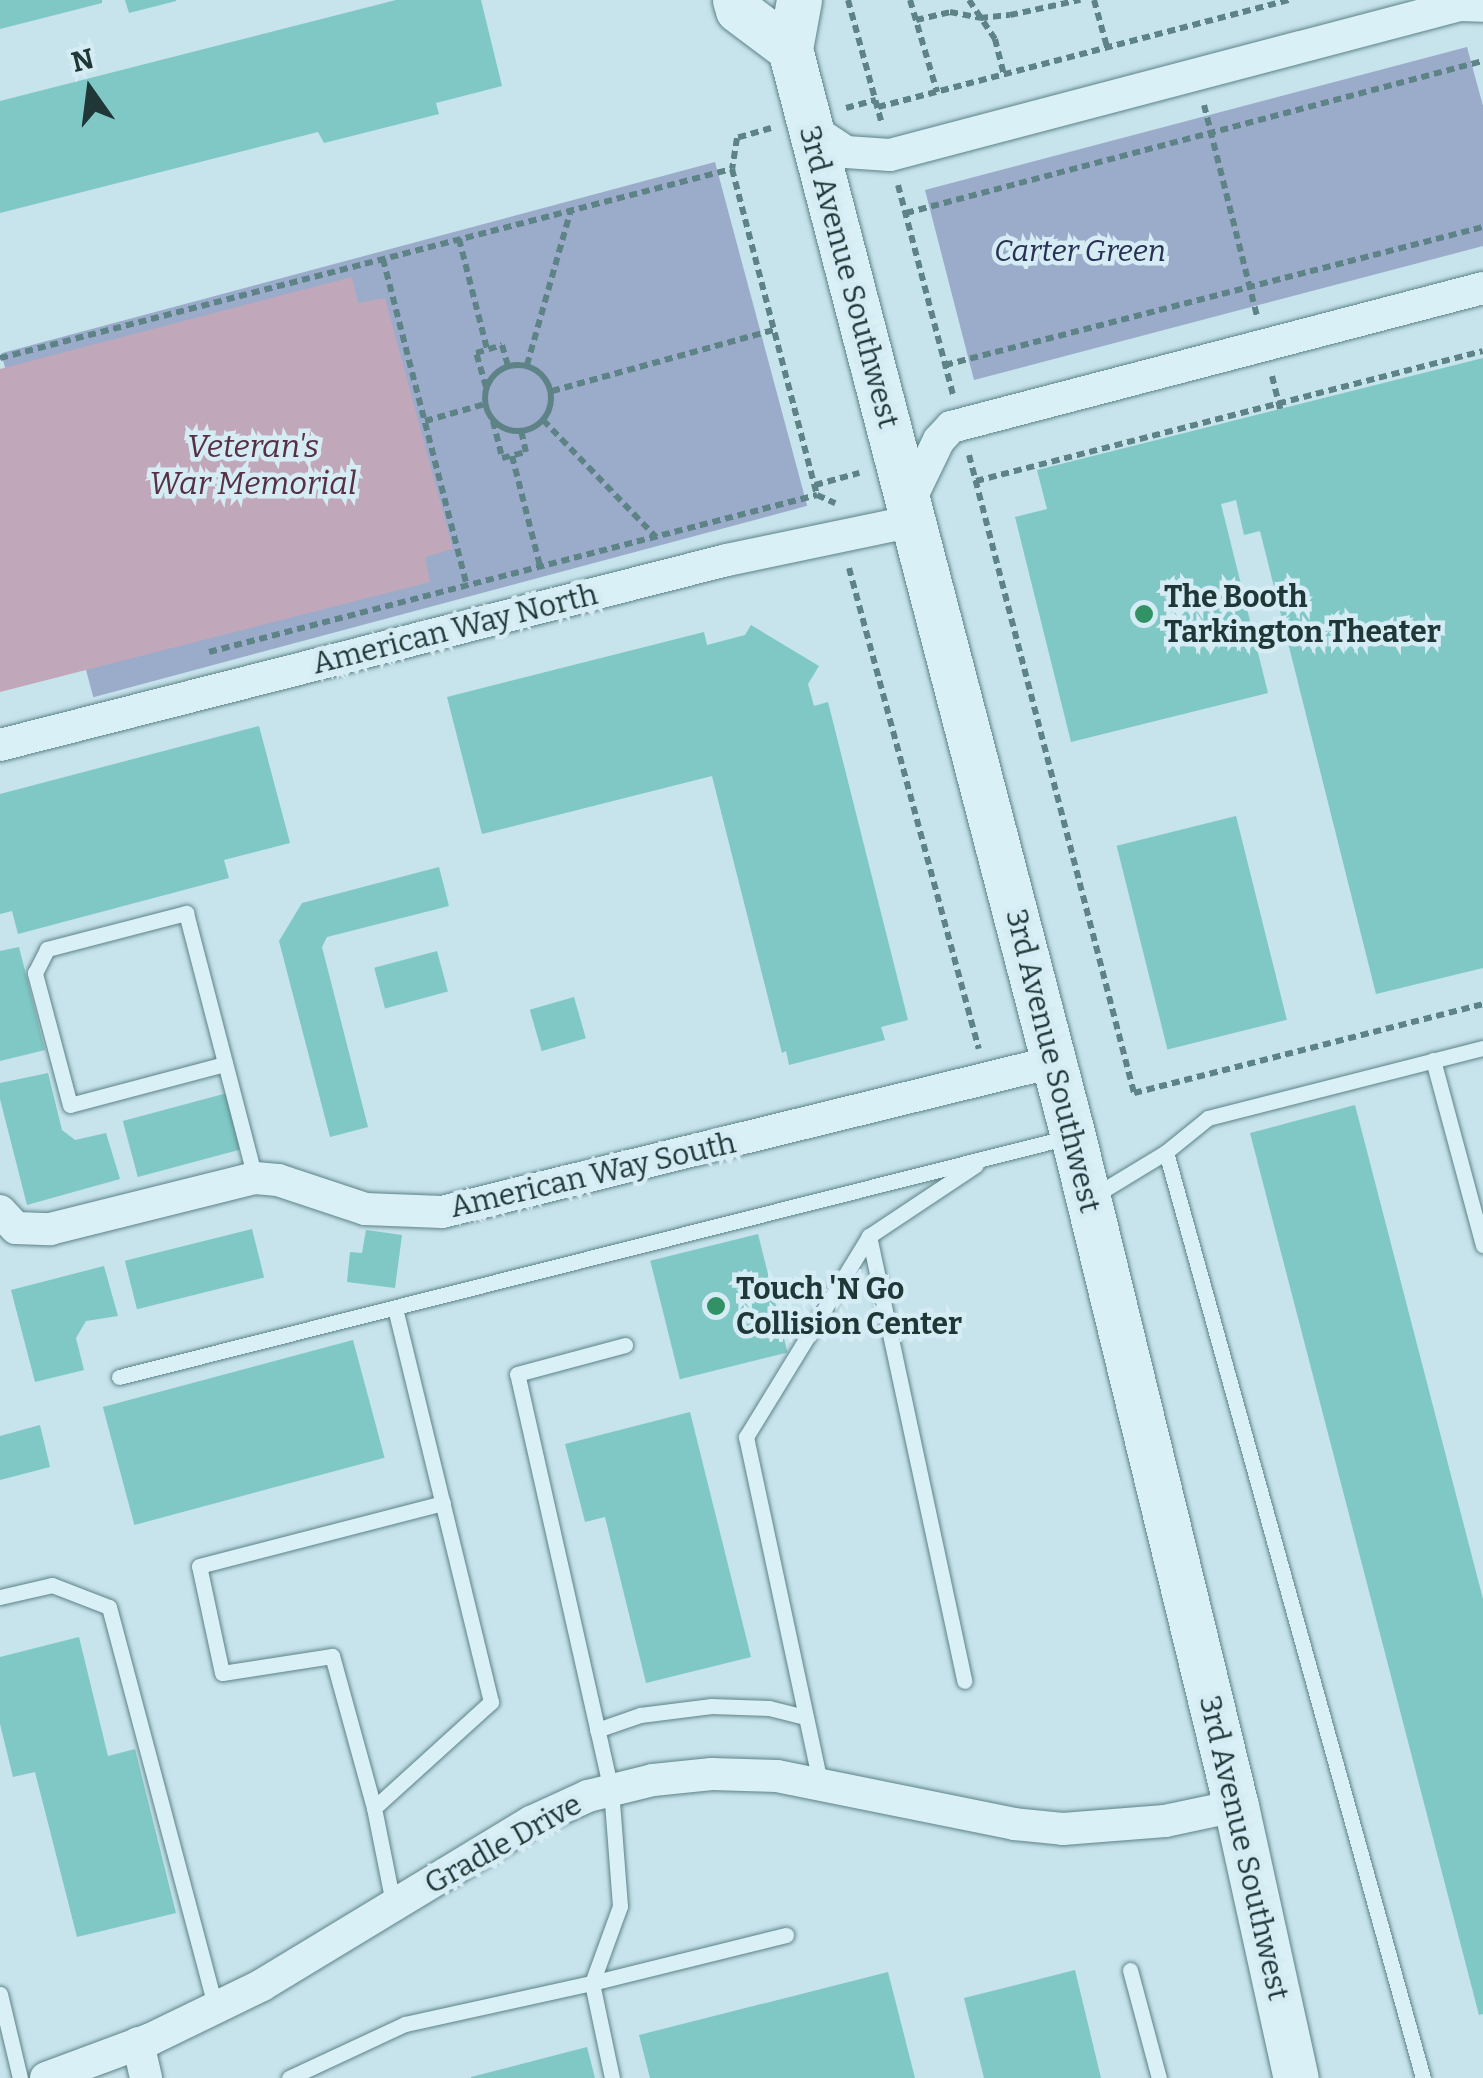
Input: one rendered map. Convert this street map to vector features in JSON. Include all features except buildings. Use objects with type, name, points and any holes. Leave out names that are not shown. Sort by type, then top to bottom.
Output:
[{"type":"street","points":[[735,0],[738,10],[790,49]]},
{"type":"street","name":"3rd Avenue Southwest","points":[[799,0],[790,49],[826,119],[911,512],[1089,1199],[1236,1806],[1296,2078]]},
{"type":"street","points":[[826,119],[846,152],[890,155],[1460,5],[1483,6]]},
{"type":"street","points":[[911,512],[939,440],[961,424],[1483,288]]},
{"type":"street","name":"American Way North","points":[[0,745],[469,623],[845,535],[911,512]]},
{"type":"street","name":"American Way South","points":[[8,1220],[50,1229],[255,1178],[278,1180],[364,1209],[442,1212],[1053,1062]]},
{"type":"street","name":"Gradle Drive","points":[[46,2078],[216,2010],[394,1908],[531,1822],[611,1790],[653,1780],[712,1774],[820,1782],[958,1814],[1063,1829],[1165,1821],[1236,1806]]},
{"type":"street","points":[[138,2044],[146,2078]]},
{"type":"lane","points":[[225,1064],[70,1106],[34,972],[46,949],[186,913],[255,1178]]},
{"type":"lane","points":[[1089,1199],[1166,1152],[1208,1118],[1483,1048]]},
{"type":"lane","points":[[1433,1060],[1483,1245]]},
{"type":"lane","points":[[119,1377],[1073,1136]]},
{"type":"lane","points":[[1166,1152],[1423,2078]]},
{"type":"lane","points":[[820,1782],[746,1437],[869,1236],[987,1158]]},
{"type":"lane","points":[[869,1236],[964,1681]]},
{"type":"lane","points":[[374,1808],[491,1702],[396,1308]]},
{"type":"lane","points":[[612,2078],[592,1983],[620,1906],[611,1790],[517,1374],[625,1345]]},
{"type":"lane","points":[[394,1908],[374,1808],[332,1656],[222,1673],[198,1566],[443,1503]]},
{"type":"lane","points":[[0,1597],[52,1585],[109,1608],[216,2010]]},
{"type":"lane","points":[[597,1730],[640,1714],[712,1706],[769,1708],[806,1717]]},
{"type":"lane","points":[[289,2078],[405,2024],[786,1935]]},
{"type":"lane","points":[[1130,1970],[1158,2078]]},
{"type":"lane","points":[[0,1994],[20,2078]]},
{"type":"path","points":[[848,0],[1134,1093],[1483,1004]]},
{"type":"path","points":[[910,0],[937,92]]},
{"type":"path","points":[[969,0],[994,40],[1004,74]]},
{"type":"path","points":[[916,20],[950,12],[980,18],[1080,0]]},
{"type":"path","points":[[1094,0],[1108,47]]},
{"type":"path","points":[[826,119],[1186,27],[1261,4],[1289,0]]},
{"type":"path","points":[[1186,27],[1280,406]]},
{"type":"path","points":[[906,214],[1483,60]]},
{"type":"path","points":[[765,130],[737,138],[732,169],[817,495]]},
{"type":"path","points":[[0,358],[732,169]]},
{"type":"path","points":[[527,365],[571,210]]},
{"type":"path","points":[[945,365],[1483,228]]},
{"type":"path","points":[[458,240],[487,350]]},
{"type":"path","points":[[383,259],[468,585]]},
{"type":"path","points":[[552,391],[774,330]]},
{"type":"path","points":[[508,366],[502,345],[476,353],[502,458],[526,452],[521,431]]},
{"type":"path","points":[[976,480],[1483,352]]},
{"type":"path","points":[[486,388],[494,374],[508,366],[527,365],[543,374],[552,391],[543,420],[521,431],[506,429],[493,419]]},
{"type":"path","points":[[425,420],[486,404]]},
{"type":"path","points":[[543,420],[656,537]]},
{"type":"path","points":[[512,456],[540,566]]},
{"type":"path","points":[[814,485],[858,473]]},
{"type":"path","points":[[206,653],[817,495],[834,502],[845,535],[850,578],[987,1077]]},
{"type":"green space","name":"Carter Green","points":[[1467,47],[1483,106],[1483,246],[974,380],[925,190]]},
{"type":"green space","points":[[715,162],[807,506],[93,697],[1,353]]},
{"type":"water","name":"Veteran's War Memorial","points":[[352,277],[358,303],[385,298],[453,549],[425,557],[430,582],[0,692],[0,369]]},
{"type":"place","name":"The Booth Tarkington Theater","points":[[1144,614]]},
{"type":"place","name":"Touch 'N Go Collision Center","points":[[716,1306]]}]
